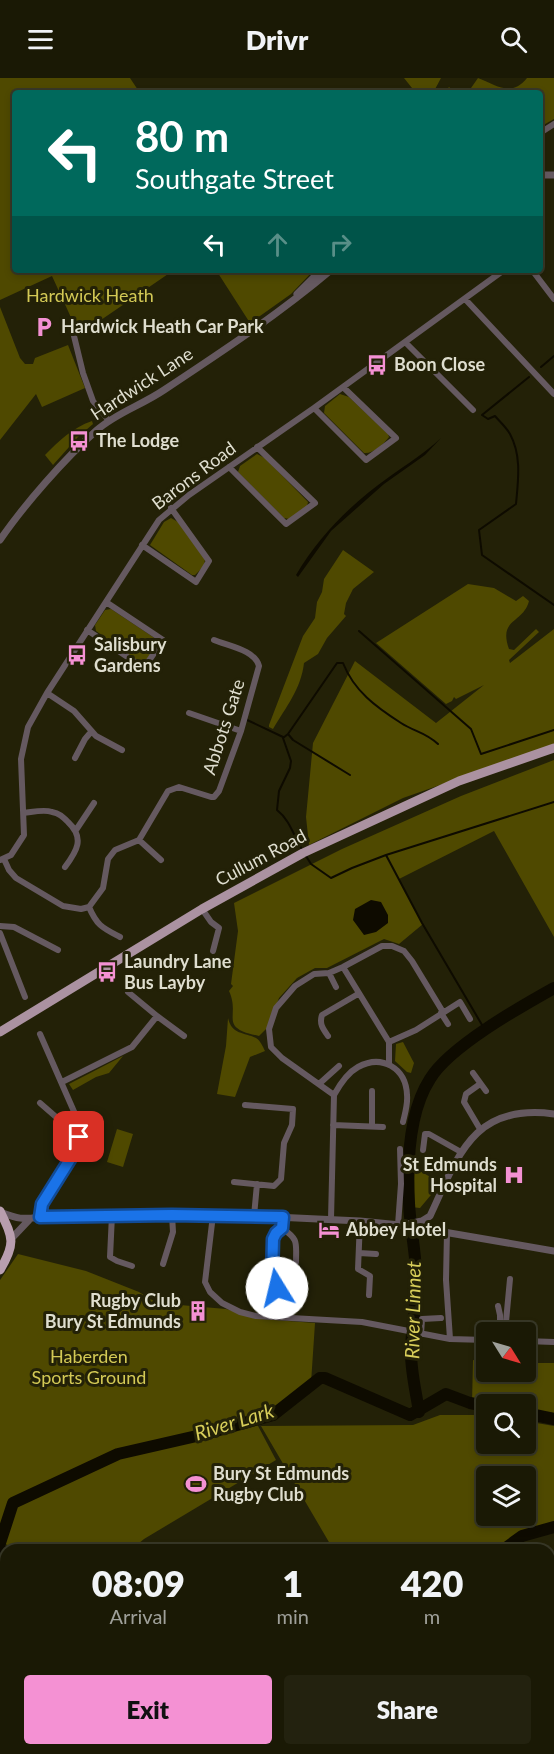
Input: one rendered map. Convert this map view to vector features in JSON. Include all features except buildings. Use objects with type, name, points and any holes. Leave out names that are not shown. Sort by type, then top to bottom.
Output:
[{"type":"highway","points":[[0,1211],[12,1241],[0,1270]]},
{"type":"highway","points":[[0,1255],[12,1241]]},
{"type":"main road","name":"Cullum Road","points":[[0,1032],[202,909],[294,858],[459,782],[554,748]]},
{"type":"street","name":"Hardwick Lane","points":[[294,299],[318,273]]},
{"type":"street","name":"Hardwick Lane","points":[[0,540],[56,473],[96,431],[109,421],[162,391],[294,299],[327,273]]},
{"type":"street","name":"Barons Road","points":[[2,860],[11,855],[24,835],[20,776],[24,742],[33,718],[159,520],[171,508],[406,343],[500,273]]},
{"type":"street","points":[[533,273],[554,298]]},
{"type":"street","points":[[465,299],[554,394]]},
{"type":"street","points":[[74,336],[93,401],[109,421]]},
{"type":"street","points":[[406,343],[470,401],[473,410]]},
{"type":"street","points":[[314,408],[364,462],[398,437],[343,387]]},
{"type":"street","points":[[229,467],[284,526],[318,501],[257,447]]},
{"type":"street","points":[[171,508],[211,559],[193,589]]},
{"type":"street","points":[[142,545],[196,582]]},
{"type":"street","points":[[87,630],[143,670],[165,638],[106,602]]},
{"type":"street","name":"Abbots Gate","points":[[139,840],[172,788],[179,787],[211,797],[217,794],[241,730],[259,669],[258,664],[250,654],[214,640]]},
{"type":"street","points":[[47,693],[74,711],[91,732],[122,750]]},
{"type":"street","points":[[189,713],[241,730]]},
{"type":"street","points":[[75,758],[91,732]]},
{"type":"street","points":[[76,830],[94,802]]},
{"type":"street","points":[[24,813],[51,811],[60,815],[76,830],[78,843],[65,867]]},
{"type":"street","points":[[2,860],[16,878],[63,906],[81,909],[89,907],[103,888],[106,864],[112,853],[120,847],[139,840],[160,860]]},
{"type":"street","points":[[89,907],[95,921],[120,938]]},
{"type":"street","points":[[202,909],[211,922],[219,928],[213,951]]},
{"type":"street","points":[[0,926],[14,927],[58,950]]},
{"type":"street","points":[[0,933],[3,950],[25,997]]},
{"type":"street","points":[[334,1095],[275,1053],[271,1047],[269,1029],[276,1008],[295,986],[314,974],[329,973],[382,946],[392,946],[404,951],[448,1024]]},
{"type":"street","points":[[343,967],[389,1042],[389,1063]]},
{"type":"street","points":[[329,973],[336,987]]},
{"type":"street","points":[[128,992],[184,1036]]},
{"type":"street","points":[[328,1036],[321,1027],[322,1015],[358,994]]},
{"type":"street","points":[[389,1042],[416,1030],[460,1002],[470,1019]]},
{"type":"street","points":[[62,1082],[132,1047],[157,1016]]},
{"type":"street","points":[[40,1034],[79,1123],[79,1137],[74,1153],[42,1204],[40,1217]]},
{"type":"street","points":[[331,1219],[334,1095],[342,1080],[356,1068],[371,1062],[389,1063],[399,1071],[407,1093],[403,1122]]},
{"type":"street","points":[[319,1084],[339,1066]]},
{"type":"street","points":[[473,1073],[486,1091]]},
{"type":"street","points":[[480,1084],[466,1094],[464,1102],[480,1129]]},
{"type":"street","points":[[372,1091],[372,1126]]},
{"type":"street","points":[[40,1103],[79,1137]]},
{"type":"street","points":[[234,1182],[274,1186],[280,1182],[284,1143],[292,1125],[293,1109],[244,1105]]},
{"type":"street","points":[[412,1226],[430,1216],[461,1152],[480,1129],[511,1116],[554,1114]]},
{"type":"street","points":[[333,1125],[383,1127]]},
{"type":"street","points":[[423,1150],[425,1134],[429,1134],[461,1152]]},
{"type":"street","points":[[399,1225],[400,1149]]},
{"type":"street","points":[[254,1216],[257,1184]]},
{"type":"street","points":[[0,1211],[13,1217],[29,1220],[40,1217],[112,1215],[213,1215],[360,1221],[412,1226],[554,1251]]},
{"type":"street","points":[[112,1215],[110,1257],[132,1266]]},
{"type":"street","points":[[163,1264],[173,1232],[172,1215]]},
{"type":"street","points":[[213,1215],[204,1275],[207,1287],[215,1297],[232,1308],[256,1316],[362,1322],[450,1339],[476,1340]]},
{"type":"street","points":[[430,1216],[438,1231]]},
{"type":"street","points":[[283,1217],[282,1228],[274,1236],[272,1279],[277,1288],[290,1296]]},
{"type":"street","points":[[12,1241],[29,1220]]},
{"type":"street","points":[[360,1221],[358,1269],[370,1276],[369,1295]]},
{"type":"street","points":[[282,1228],[295,1238],[296,1262]]},
{"type":"street","points":[[447,1232],[446,1280],[450,1339]]},
{"type":"street","points":[[359,1253],[376,1254]]},
{"type":"street","points":[[506,1322],[510,1279]]},
{"type":"street","points":[[498,1306],[500,1322]]},
{"type":"street","points":[[420,1334],[422,1319],[441,1318]]},
{"type":"street","points":[[536,1341],[554,1342]]},
{"type":"green space","name":"Hardwick Heath","points":[[0,78],[130,78],[138,90],[12,90],[12,273],[170,273],[79,335],[52,276],[0,300]]},
{"type":"green space","points":[[404,78],[441,78],[435,90],[414,90]]},
{"type":"green space","points":[[478,78],[509,89],[521,84],[527,78],[554,78],[554,119],[543,125],[543,90],[465,90],[471,88]]},
{"type":"green space","points":[[218,273],[311,273],[291,294],[250,323]]},
{"type":"green space","name":"Hardwick Heath","points":[[0,307],[20,358],[25,364],[33,364],[35,358],[68,345],[85,388],[42,407],[36,394],[0,440]]},
{"type":"green space","points":[[340,394],[349,397],[388,434],[389,437],[378,448],[364,453],[324,413],[325,406]]},
{"type":"green space","points":[[92,421],[93,424],[53,465],[45,455],[72,431]]},
{"type":"green space","points":[[257,454],[265,458],[308,502],[307,506],[289,519],[284,518],[238,472],[240,466]]},
{"type":"green space","points":[[171,518],[178,522],[205,559],[204,566],[195,575],[150,545],[164,522]]},
{"type":"green space","points":[[343,550],[374,572],[353,589],[346,603],[344,614],[346,616],[327,638],[318,654],[304,663],[296,690],[273,729],[269,725],[303,636],[315,618],[324,579]]},
{"type":"green space","points":[[468,584],[494,588],[516,601],[523,596],[529,601],[522,614],[509,626],[506,639],[509,649],[514,650],[536,629],[539,632],[509,660],[510,663],[554,629],[554,745],[403,798],[309,845],[306,817],[313,743],[355,661],[436,723],[484,685],[456,699],[454,697],[446,704],[376,643]]},
{"type":"green space","points":[[111,609],[159,643],[144,663],[96,631],[95,625],[105,610]]},
{"type":"green space","points":[[554,760],[554,937],[494,831],[399,879],[423,924],[399,944],[384,939],[327,968],[315,968],[297,978],[279,998],[268,1027],[259,1036],[246,1033],[234,1025],[229,991],[233,986],[231,984],[238,931],[234,903],[342,849],[461,796]]},
{"type":"green space","points":[[228,1018],[235,1030],[257,1039],[265,1051],[250,1057],[235,1097],[217,1094],[226,1046]]},
{"type":"green space","points":[[403,1042],[414,1063],[411,1073],[395,1061],[396,1044]]},
{"type":"green space","points":[[123,1056],[109,1073],[96,1077],[73,1090],[69,1084]]},
{"type":"green space","points":[[117,1129],[133,1134],[123,1167],[107,1162]]},
{"type":"green space","points":[[411,1166],[441,1183],[420,1208],[411,1207]]},
{"type":"green space","name":"Haberden Sports Ground","points":[[18,1254],[86,1271],[139,1292],[157,1303],[226,1309],[260,1319],[315,1323],[311,1383],[270,1413],[201,1434],[202,1437],[257,1424],[276,1460],[138,1544],[6,1544],[0,1540],[0,1280]]},
{"type":"green space","points":[[473,1360],[476,1360],[476,1382],[536,1382],[536,1363],[554,1363],[554,1413],[536,1411],[536,1394],[476,1394],[476,1404],[472,1403]]},
{"type":"green space","points":[[440,1415],[476,1415],[476,1454],[536,1454],[536,1423],[554,1426],[554,1524],[522,1533],[504,1544],[330,1544],[261,1426],[413,1425]]},
{"type":"shaded area","points":[[441,438],[425,455],[384,484],[331,531],[298,577],[296,575],[315,547],[349,509]]},
{"type":"shaded area","points":[[371,900],[381,902],[388,915],[388,923],[376,932],[364,935],[353,920],[355,909]]},
{"type":"waterway","points":[[541,367],[554,356]]},
{"type":"waterway","points":[[529,377],[482,415],[488,419],[495,416],[510,434],[518,460],[518,478],[516,504],[479,530],[482,555],[554,605]]},
{"type":"waterway","points":[[359,631],[471,729],[481,754],[554,730]]},
{"type":"waterway","points":[[303,851],[289,824],[277,810],[279,791],[291,761],[283,738],[337,663],[343,663],[353,682],[375,704],[401,723],[438,744]]},
{"type":"waterway","points":[[245,719],[283,737]]},
{"type":"waterway","points":[[288,734],[293,740],[350,775]]},
{"type":"waterway","points":[[306,856],[311,864],[331,878],[386,855],[554,802]]},
{"type":"waterway","points":[[386,855],[422,923],[485,1030]]},
{"type":"waterway","name":"River Linnet","points":[[419,1412],[411,1360],[416,1281],[408,1188],[410,1139],[417,1107],[430,1079],[453,1054],[486,1029],[554,988]]},
{"type":"waterway","name":"River Lark","points":[[0,1543],[13,1503],[118,1454],[201,1435],[273,1415],[320,1378],[325,1378],[410,1415],[446,1394],[476,1404]]},
{"type":"waterway","name":"River Lark","points":[[536,1415],[554,1419]]},
{"type":"waterway","points":[[511,1544],[522,1536],[554,1527]]},
{"type":"place","name":"Hardwick Heath Car Park","points":[[44,327]]},
{"type":"place","name":"Boon Close","points":[[377,365]]},
{"type":"place","name":"The Lodge","points":[[79,441]]},
{"type":"place","name":"Salisbury Gardens","points":[[77,655]]},
{"type":"place","name":"Laundry Lane Bus Layby","points":[[107,972]]},
{"type":"place","name":"St Edmunds Hospital","points":[[514,1175]]},
{"type":"place","name":"Abbey Hotel","points":[[329,1230]]},
{"type":"place","name":"Rugby Club Bury St Edmunds","points":[[198,1311]]},
{"type":"place","name":"Bury St Edmunds Rugby Club","points":[[196,1484]]},
{"type":"route","points":[[79,1137],[74,1153],[42,1204],[40,1217],[230,1215],[283,1217],[282,1228],[273,1239],[272,1279],[277,1288]]}]
